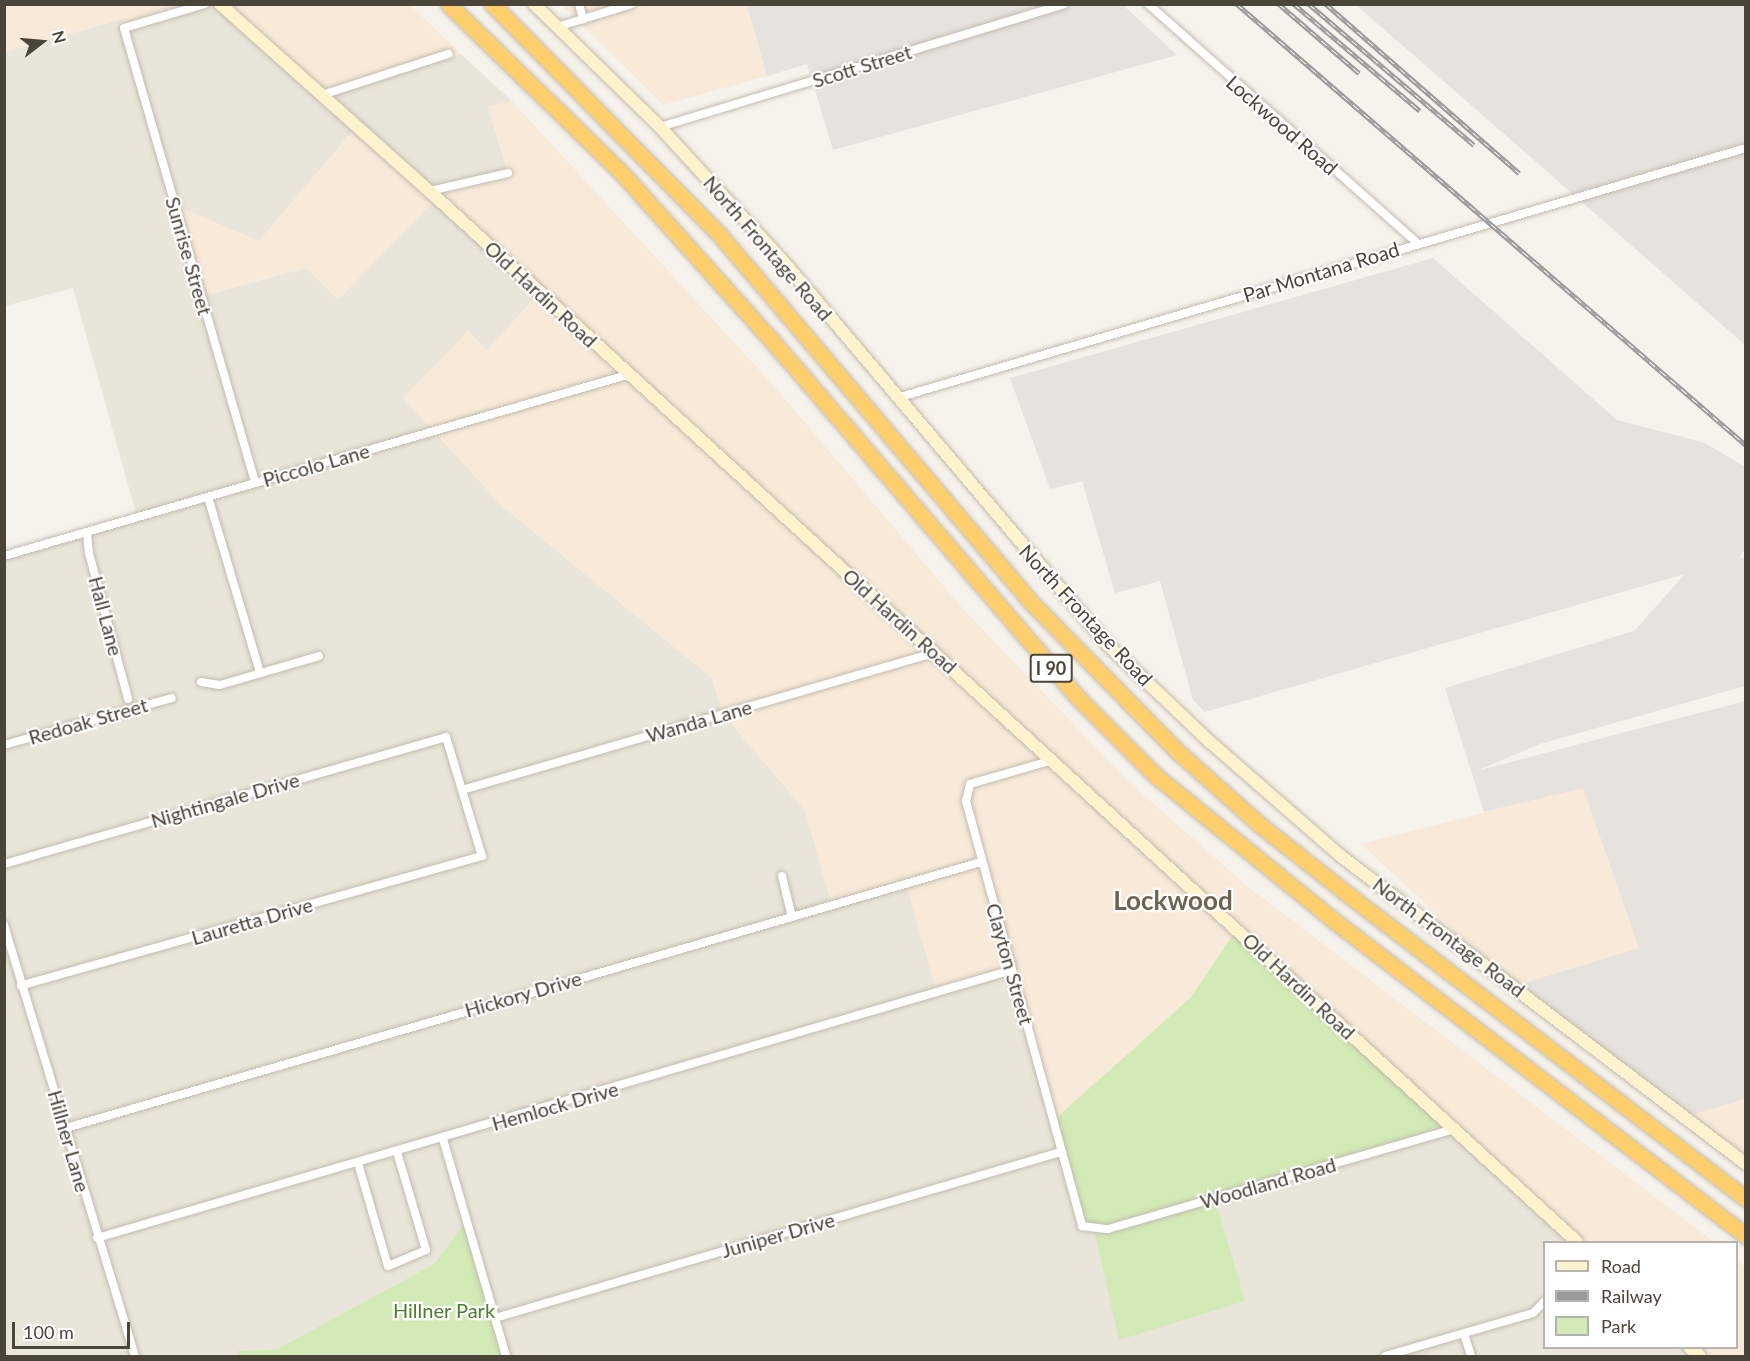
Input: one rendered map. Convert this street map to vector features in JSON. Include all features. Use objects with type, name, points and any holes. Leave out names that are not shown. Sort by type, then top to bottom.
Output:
[{"type":"highway","name":"I 90","points":[[448,4],[620,171],[766,334],[1079,699],[1155,776],[1333,920],[1746,1236]]},
{"type":"highway","name":"I 90","points":[[492,4],[719,234],[1028,599],[1170,744],[1260,825],[1746,1199]]},
{"type":"main road","name":"Old Hardin Road","points":[[220,4],[430,191],[627,375],[1053,760],[1576,1241]]},
{"type":"main road","name":"North Frontage Road","points":[[534,4],[660,127],[782,260],[1108,645],[1209,742],[1342,857],[1746,1164]]},
{"type":"street","name":"Sunrise Street","points":[[205,4],[124,28],[255,483]]},
{"type":"street","points":[[579,4],[583,19]]},
{"type":"street","points":[[557,27],[632,4]]},
{"type":"street","name":"Scott Street","points":[[660,127],[1064,4]]},
{"type":"street","name":"Lockwood Road","points":[[1148,4],[1418,244]]},
{"type":"street","points":[[321,95],[448,54]]},
{"type":"street","name":"Par Montana Road","points":[[897,398],[1746,148]]},
{"type":"street","points":[[430,191],[508,173]]},
{"type":"street","name":"Piccolo Lane","points":[[4,556],[627,375]]},
{"type":"street","points":[[208,497],[260,673]]},
{"type":"street","name":"Hall Lane","points":[[87,532],[89,553],[128,699]]},
{"type":"street","name":"Wanda Lane","points":[[462,790],[935,653]]},
{"type":"street","points":[[201,682],[220,685],[319,656]]},
{"type":"street","name":"Redoak Street","points":[[4,745],[172,698]]},
{"type":"street","name":"Nightingale Drive","points":[[4,864],[446,737],[462,790]]},
{"type":"street","name":"Clayton Street","points":[[1053,760],[970,784],[966,801],[1082,1226]]},
{"type":"street","name":"Lauretta Drive","points":[[21,986],[482,855],[462,790]]},
{"type":"street","name":"Hickory Drive","points":[[66,1128],[981,862]]},
{"type":"street","points":[[782,876],[792,917]]},
{"type":"street","name":"Hillner Lane","points":[[4,925],[8,957],[21,986],[135,1356]]},
{"type":"street","name":"Hemlock Drive","points":[[97,1238],[443,1139],[1012,970]]},
{"type":"street","name":"Woodland Road","points":[[1082,1226],[1108,1229],[1454,1129]]},
{"type":"street","points":[[443,1139],[506,1356]]},
{"type":"street","points":[[358,1163],[388,1266],[426,1250],[397,1152]]},
{"type":"street","name":"Juniper Drive","points":[[495,1318],[1062,1152]]},
{"type":"street","points":[[1385,1356],[1533,1313],[1543,1304]]},
{"type":"street","points":[[1464,1334],[1471,1356]]},
{"type":"shaded area","points":[[220,4],[322,95],[461,54],[512,101],[488,107],[508,173],[430,191],[357,126],[259,241],[176,206],[202,296],[306,268],[437,198],[539,293],[487,351],[468,331],[435,431],[501,505],[712,678],[723,714],[805,810],[832,905],[906,884],[1012,970],[1214,1198],[1454,1129],[1576,1241],[1543,1241],[1543,1349],[1691,1349],[1700,1356],[506,1356],[467,1220],[434,1264],[277,1349],[237,1351],[237,1356],[5,1356],[5,556],[137,517],[73,288],[5,306],[5,52],[122,19],[124,28],[205,5]]},
{"type":"shaded area","points":[[5,5],[205,5],[124,28],[121,19],[5,52]]},
{"type":"shaded area","points":[[220,5],[410,5],[461,54],[322,95]]},
{"type":"shaded area","points":[[562,5],[747,5],[767,76],[663,105]]},
{"type":"shaded area","points":[[747,5],[1123,5],[1177,55],[833,150],[807,64],[767,76]]},
{"type":"shaded area","points":[[1356,5],[1745,5],[1745,345],[1550,174]]},
{"type":"shaded area","points":[[512,101],[774,386],[964,610],[1129,782],[1247,886],[1713,1241],[1576,1241],[1237,929],[1190,998],[1053,1121],[1012,971],[937,993],[906,884],[832,905],[805,810],[723,714],[712,678],[501,505],[403,398],[468,331],[487,350],[539,294],[437,198],[338,300],[306,268],[201,296],[175,206],[259,241],[357,126],[430,191],[508,172],[488,107]]},
{"type":"shaded area","points":[[1433,258],[1617,420],[1705,443],[1745,467],[1745,550],[1739,557],[1745,559],[1745,686],[1540,744],[1476,771],[1745,701],[1745,1099],[1685,1117],[1514,986],[1639,948],[1583,788],[1484,812],[1445,688],[1634,631],[1685,574],[1205,712],[1193,700],[1160,581],[1115,593],[1082,481],[1050,489],[1010,378]]},
{"type":"shaded area","points":[[1583,787],[1639,948],[1514,986],[1361,844]]},
{"type":"shaded area","points":[[1745,1099],[1745,1163],[1685,1117]]},
{"type":"shaded area","points":[[1738,1261],[1745,1267],[1745,1356],[1700,1356],[1691,1349],[1738,1349]]},
{"type":"green space","points":[[1237,929],[1454,1129],[1215,1199],[1245,1301],[1119,1340],[1094,1230],[1082,1226],[1053,1121],[1190,998]]},
{"type":"green space","name":"Hillner Park","points":[[467,1220],[506,1356],[237,1356],[237,1351],[277,1349],[434,1264]]},
{"type":"railway","points":[[1237,4],[1746,445]]},
{"type":"railway","points":[[1279,4],[1359,73]]},
{"type":"railway","points":[[1294,4],[1420,111]]},
{"type":"railway","points":[[1309,4],[1474,145]]},
{"type":"railway","points":[[1326,4],[1519,173]]},
{"type":"district","name":"Lockwood","points":[[1173,901]]}]
